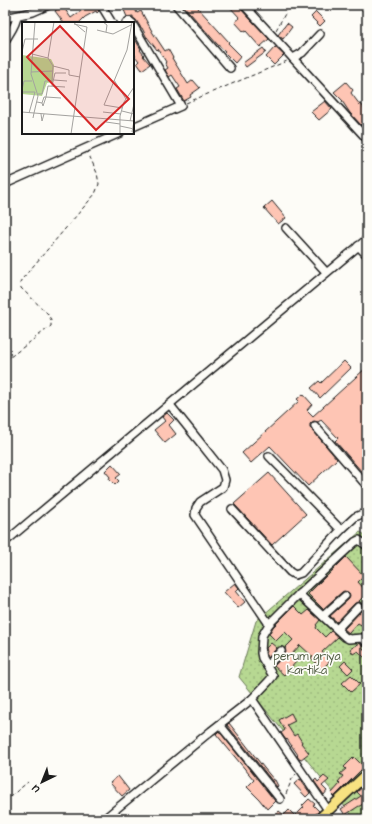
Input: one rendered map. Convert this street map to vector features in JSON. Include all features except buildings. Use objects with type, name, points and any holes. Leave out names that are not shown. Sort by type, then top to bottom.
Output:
[{"type":"main road","points":[[319,819],[367,774]]},
{"type":"street","points":[[5,18],[33,12],[49,5]]},
{"type":"street","points":[[102,5],[111,22]]},
{"type":"street","points":[[176,5],[230,68]]},
{"type":"street","points":[[244,5],[367,139]]},
{"type":"street","points":[[5,41],[16,23],[17,16]]},
{"type":"street","points":[[134,27],[181,106],[134,127]]},
{"type":"street","points":[[293,58],[302,53],[320,34]]},
{"type":"street","points":[[5,184],[118,134]]},
{"type":"street","points":[[286,228],[326,272]]},
{"type":"street","points":[[5,542],[367,239]]},
{"type":"street","points":[[358,246],[367,255]]},
{"type":"street","points":[[170,405],[222,470],[225,480],[223,487],[200,502],[196,508],[195,515],[269,624]]},
{"type":"street","points":[[315,426],[367,486]]},
{"type":"street","points":[[269,456],[340,530]]},
{"type":"street","points":[[232,509],[290,572],[295,574],[301,573],[340,530],[355,517],[367,512]]},
{"type":"street","points":[[104,819],[252,699],[272,677],[272,674],[262,658],[262,636],[269,624],[355,542],[359,540],[367,546]]},
{"type":"street","points":[[299,594],[345,637],[352,639],[362,638],[367,642]]},
{"type":"street","points":[[323,616],[345,596]]},
{"type":"street","points":[[336,629],[358,607]]},
{"type":"street","points":[[267,666],[281,651]]},
{"type":"street","points":[[252,699],[328,810]]},
{"type":"street","points":[[220,725],[280,799]]},
{"type":"path","points":[[273,36],[290,5]]},
{"type":"path","points":[[181,106],[293,58]]},
{"type":"path","points":[[5,361],[50,326],[51,320],[48,314],[21,288],[20,283],[95,194],[99,184],[97,172],[86,148]]},
{"type":"path","points":[[280,799],[283,799],[285,796],[292,779],[300,769]]},
{"type":"path","points":[[5,801],[28,782]]},
{"type":"green space","name":"perum griya kartika","points":[[360,532],[367,536],[367,819],[355,819],[239,677],[256,621]]}]
